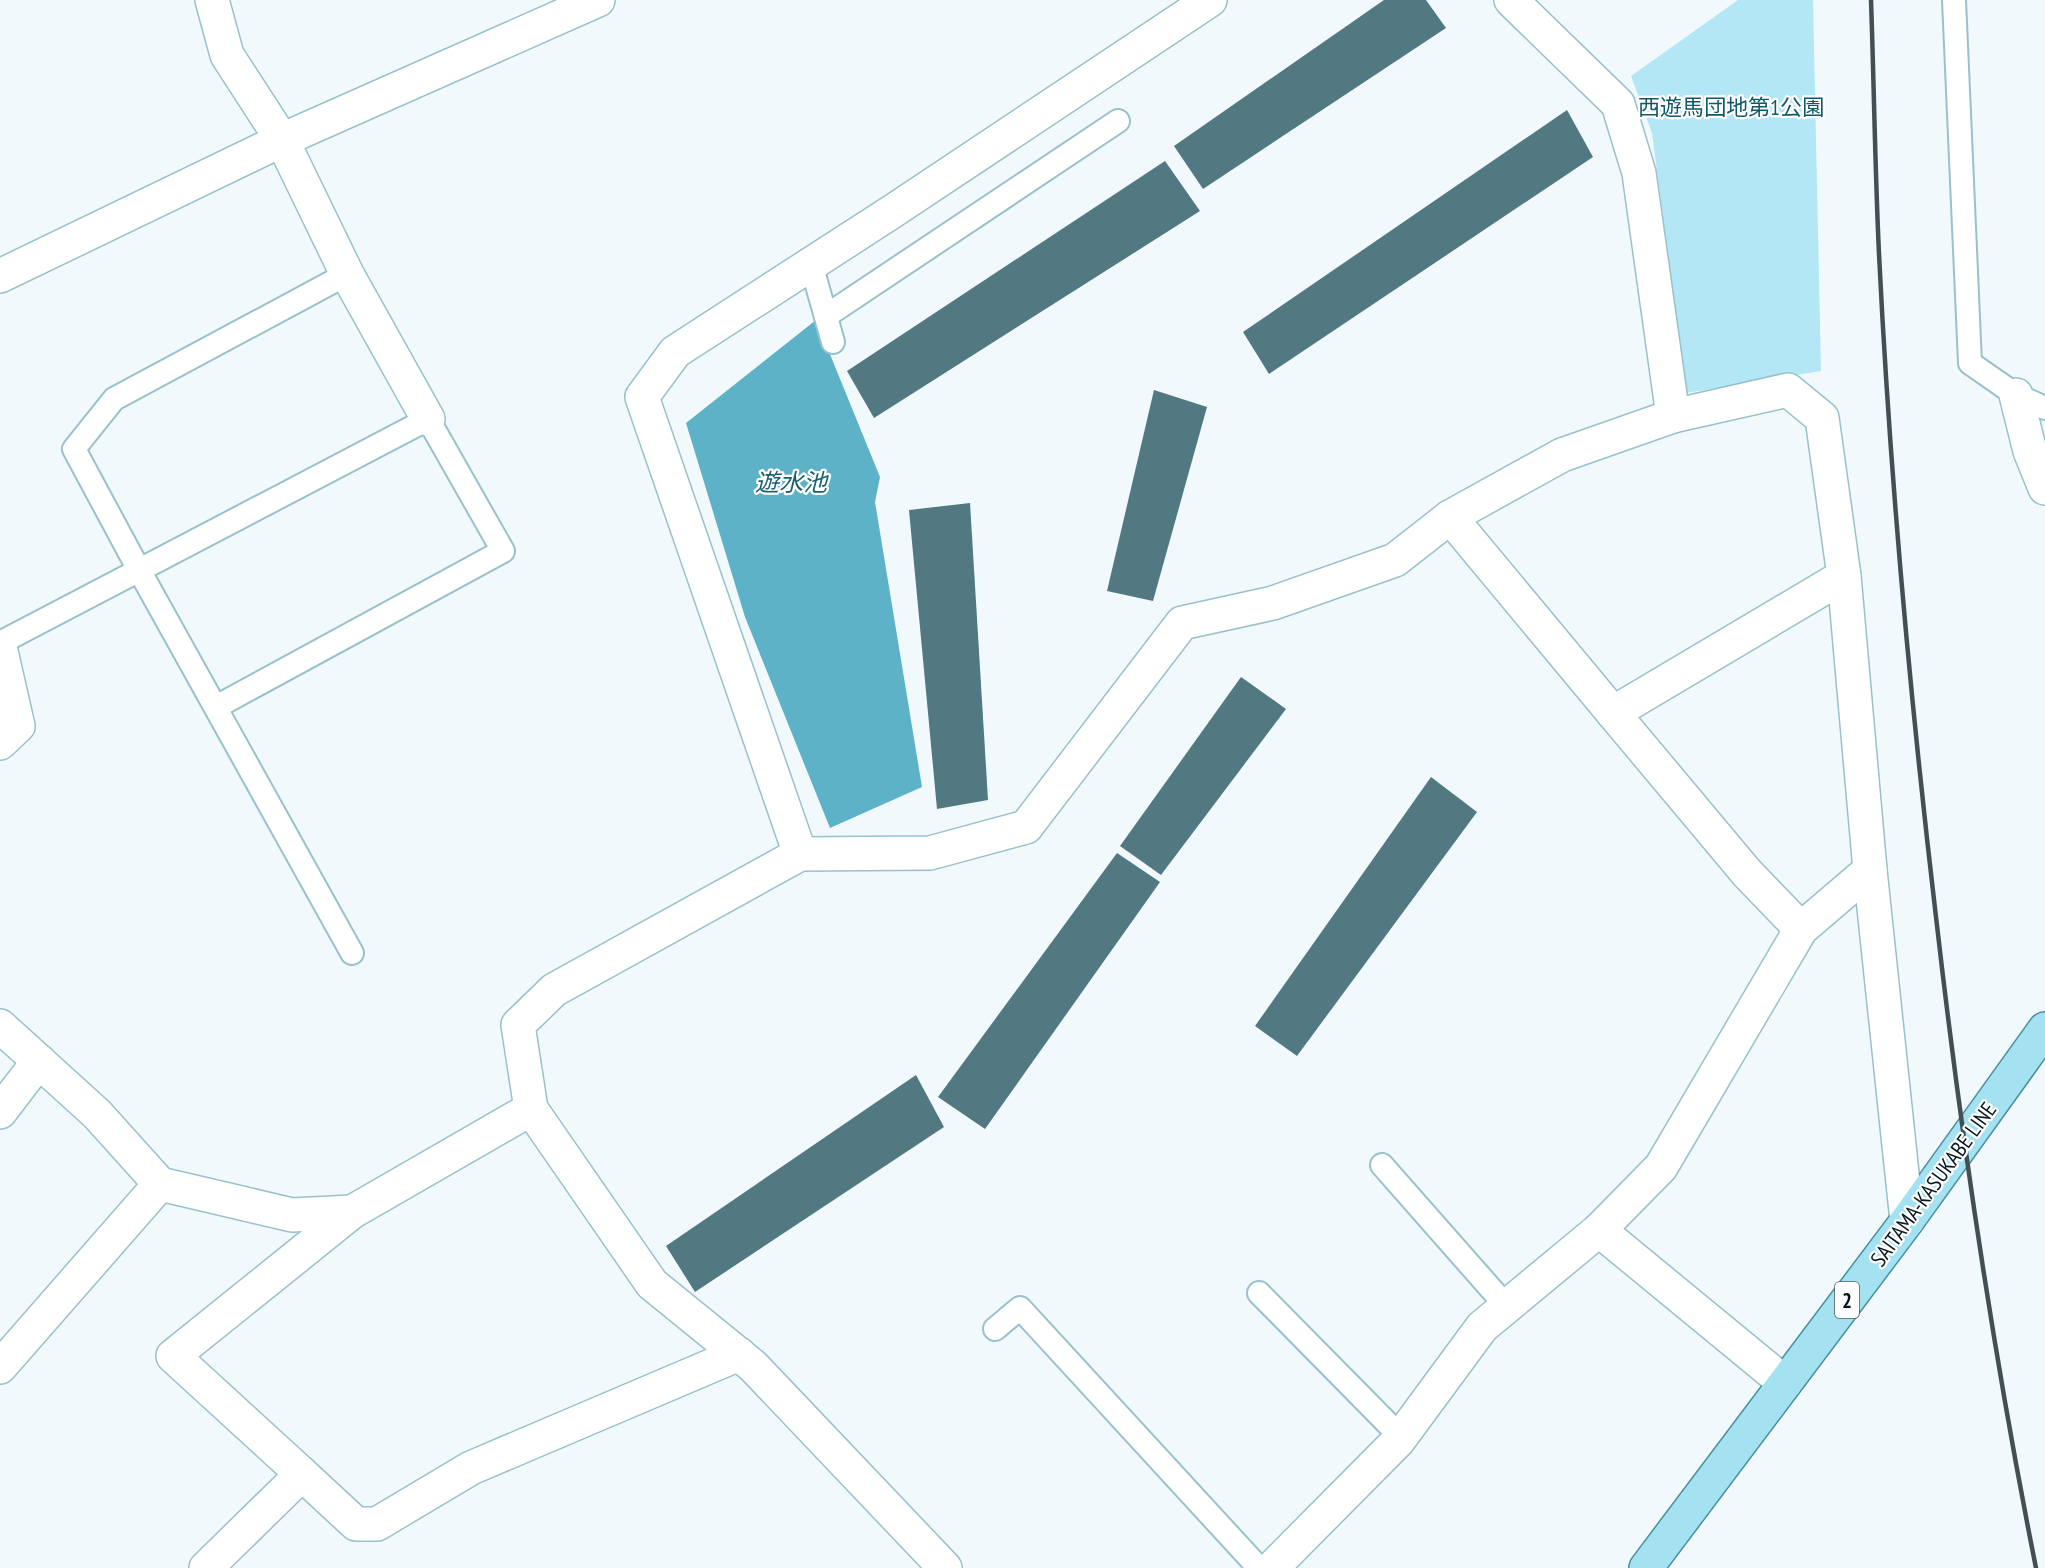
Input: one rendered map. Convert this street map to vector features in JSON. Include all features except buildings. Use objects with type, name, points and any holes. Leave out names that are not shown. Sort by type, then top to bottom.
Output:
[{"type":"main road","name":"SAITAMA-KASUKABE LINE","points":[[1646,1568],[1908,1221],[2045,1029]]},
{"type":"street","points":[[212,0],[227,55],[282,140],[347,274],[428,419]]},
{"type":"street","points":[[0,276],[282,140],[598,0]]},
{"type":"street","points":[[800,854],[642,398],[675,351],[811,264],[1209,0]]},
{"type":"street","points":[[1511,0],[1618,104],[1639,173],[1673,416]]},
{"type":"street","points":[[945,1568],[761,1374],[652,1284],[531,1109],[518,1025],[554,990],[800,854],[930,853],[1026,827],[1182,624],[1273,603],[1395,560],[1450,517],[1562,455],[1673,416],[1788,390],[1821,418],[1844,576],[1870,870],[1908,1221]]},
{"type":"street","points":[[2016,395],[2030,451],[2045,488]]},
{"type":"street","points":[[1450,517],[1748,873],[1801,928]]},
{"type":"street","points":[[1613,713],[1844,576]]},
{"type":"street","points":[[0,645],[18,726],[0,743]]},
{"type":"street","points":[[1272,1568],[1401,1437],[1482,1327],[1599,1230],[1660,1167],[1801,928],[1870,870]]},
{"type":"street","points":[[0,1026],[97,1114],[160,1184],[292,1215],[352,1212]]},
{"type":"street","points":[[0,1112],[39,1061]]},
{"type":"street","points":[[531,1109],[352,1212],[173,1356],[356,1524],[377,1524],[471,1468],[739,1354]]},
{"type":"street","points":[[0,1367],[160,1184]]},
{"type":"street","points":[[1599,1230],[1785,1383]]},
{"type":"street","points":[[206,1568],[302,1474]]},
{"type":"lane","points":[[1954,0],[1971,363],[2016,395],[2045,408]]},
{"type":"lane","points":[[826,315],[1118,121]]},
{"type":"lane","points":[[811,264],[833,342]]},
{"type":"lane","points":[[347,274],[114,399],[74,449],[352,953]]},
{"type":"lane","points":[[0,645],[428,419],[503,551],[216,707]]},
{"type":"lane","points":[[1382,1165],[1507,1307]]},
{"type":"lane","points":[[1259,1293],[1401,1437]]},
{"type":"lane","points":[[996,1329],[1020,1308],[1259,1568]]},
{"type":"green space","name":"西遊馬団地第1公園","points":[[1738,0],[1813,0],[1821,371],[1686,393],[1652,133],[1631,76]]},
{"type":"water","name":"遊水池","points":[[816,320],[880,477],[875,502],[922,787],[830,828],[745,617],[686,423]]},
{"type":"railway","points":[[1871,0],[1884,337],[1895,503],[1918,752],[1967,1162],[1992,1325],[2036,1568]]}]
